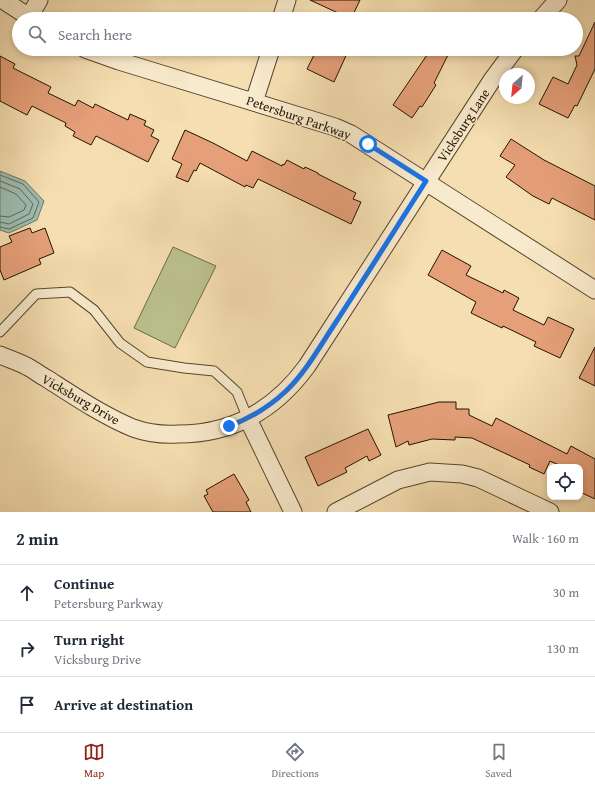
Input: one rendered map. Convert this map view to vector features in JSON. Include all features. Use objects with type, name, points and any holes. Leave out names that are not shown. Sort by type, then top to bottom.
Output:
[{"type":"street","points":[[3,0],[22,12]]},
{"type":"street","points":[[34,12],[40,0]]},
{"type":"street","points":[[283,12],[287,0]]},
{"type":"street","points":[[547,12],[558,0]]},
{"type":"street","name":"Petersburg Parkway","points":[[104,56],[335,127],[351,134],[595,290]]},
{"type":"street","points":[[254,102],[269,56]]},
{"type":"street","name":"Vicksburg Lane","points":[[426,181],[492,80],[510,56]]},
{"type":"street","name":"Vicksburg Drive","points":[[0,355],[28,366],[98,412],[134,428],[164,435],[196,434],[229,426],[248,418],[274,402],[292,385],[348,303],[426,181]]},
{"type":"street","points":[[248,418],[293,512]]},
{"type":"street","points":[[336,512],[395,482],[414,475],[430,472],[462,474],[478,478],[550,512]]},
{"type":"lane","points":[[0,332],[36,294],[70,292],[94,310],[120,343],[147,362],[214,371],[237,392],[248,418]]},
{"type":"green space","points":[[173,247],[216,266],[175,348],[134,328]]},
{"type":"water","points":[[0,171],[25,181],[44,201],[37,220],[9,233],[0,230]]},
{"type":"building","points":[[310,0],[360,0],[354,12],[336,12]]},
{"type":"building","points":[[595,22],[595,69],[577,106],[575,105],[568,118],[539,104],[553,77],[568,84],[577,65],[575,56],[583,56],[583,48]]},
{"type":"building","points":[[0,56],[15,64],[13,68],[51,87],[48,93],[75,106],[78,100],[93,108],[95,104],[128,120],[130,114],[146,121],[144,125],[154,130],[151,136],[159,140],[148,162],[96,136],[91,145],[73,136],[75,132],[65,126],[66,123],[32,106],[27,115],[0,101]]},
{"type":"building","points":[[314,56],[346,56],[334,82],[307,69]]},
{"type":"building","points":[[426,56],[448,56],[434,83],[436,85],[422,107],[420,106],[412,118],[393,105]]},
{"type":"building","points":[[185,130],[247,161],[252,151],[282,166],[287,160],[304,169],[305,167],[318,173],[356,193],[353,199],[361,202],[351,224],[258,179],[253,188],[246,185],[245,187],[200,163],[196,171],[194,170],[188,182],[176,177],[182,164],[172,159]]},
{"type":"building","points":[[511,139],[544,160],[595,186],[595,220],[552,198],[549,204],[533,196],[506,177],[515,165],[500,156]]},
{"type":"building","points":[[30,228],[32,233],[45,228],[54,253],[39,259],[41,264],[4,280],[0,270],[0,247],[12,242],[9,236]]},
{"type":"building","points":[[442,250],[471,266],[466,275],[503,293],[504,290],[519,298],[513,310],[544,325],[548,317],[574,329],[560,358],[534,346],[536,342],[471,313],[476,302],[428,275]]},
{"type":"building","points":[[595,347],[595,386],[579,378]]},
{"type":"building","points":[[439,402],[456,402],[456,409],[469,409],[469,415],[492,426],[496,418],[567,454],[571,446],[595,459],[595,499],[583,493],[583,464],[557,464],[550,461],[547,464],[544,474],[529,467],[530,465],[472,438],[455,437],[455,440],[432,439],[409,445],[408,441],[396,447],[388,415]]},
{"type":"building","points":[[368,429],[381,455],[369,461],[367,456],[345,468],[347,472],[318,486],[305,457]]},
{"type":"building","points":[[234,474],[249,500],[246,502],[251,512],[213,512],[204,496],[208,494],[206,490]]},
{"type":"route","points":[[229,426],[240,422],[268,407],[298,379],[426,181],[368,144]]}]
